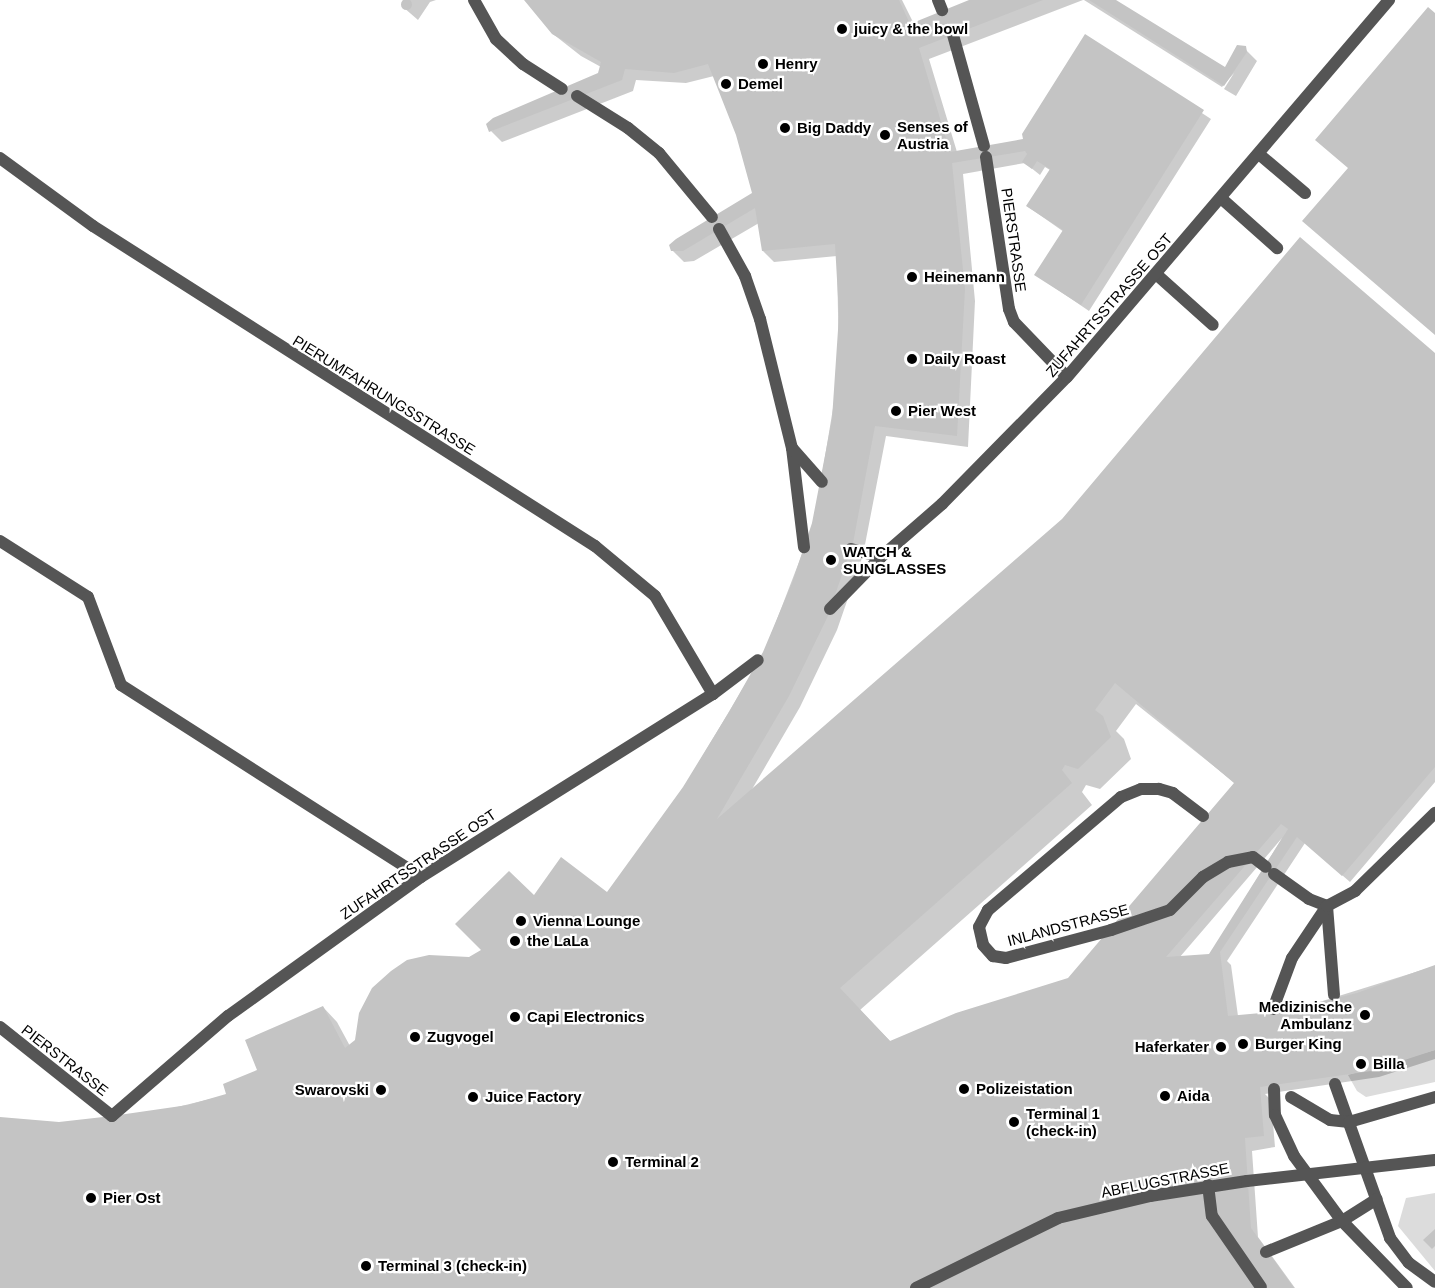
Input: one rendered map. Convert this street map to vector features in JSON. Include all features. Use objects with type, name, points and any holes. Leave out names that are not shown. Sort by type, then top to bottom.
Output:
[{"type":"street","points":[[474,0],[496,39],[522,64],[562,89]]},
{"type":"street","name":"ZUFAHRTSSTRASSE OST","points":[[830,609],[881,557],[942,504],[1067,377],[1260,155],[1389,0]]},
{"type":"street","name":"PIERSTRASSE","points":[[952,35],[985,152],[1008,309],[1014,322],[1067,377]]},
{"type":"street","points":[[577,96],[628,128],[659,153],[712,217]]},
{"type":"street","points":[[1260,155],[1305,193]]},
{"type":"street","name":"PIERUMFAHRUNGSSTRASSE","points":[[0,158],[93,226],[595,546],[655,596],[713,694]]},
{"type":"street","points":[[1222,199],[1277,248]]},
{"type":"street","points":[[719,229],[745,276],[760,319],[792,448],[804,547]]},
{"type":"street","points":[[1156,274],[1213,325]]},
{"type":"street","points":[[792,448],[822,482]]},
{"type":"street","points":[[0,541],[88,597],[121,685],[421,877]]},
{"type":"street","points":[[851,549],[881,557]]},
{"type":"street","name":"ZUFAHRTSSTRASSE OST","points":[[112,1116],[228,1016],[421,877],[713,694],[759,660]]},
{"type":"street","name":"INLANDSTRASSE","points":[[1203,816],[1173,793],[1159,789],[1141,789],[1121,796],[988,910],[979,927],[983,945],[993,956],[1006,958],[1155,917],[1170,910],[1203,877],[1219,867],[1253,858],[1309,899],[1327,906]]},
{"type":"street","points":[[1273,1009],[1292,958],[1327,906],[1355,891],[1435,813]]},
{"type":"street","points":[[1327,906],[1334,995]]},
{"type":"street","name":"PIERSTRASSE","points":[[0,1027],[112,1116]]},
{"type":"street","points":[[1338,1082],[1349,1122],[1390,1238],[1409,1263],[1435,1282]]},
{"type":"street","points":[[1274,1089],[1275,1115],[1281,1133],[1342,1221],[1407,1288]]},
{"type":"street","points":[[1291,1096],[1330,1120],[1349,1122],[1435,1097]]},
{"type":"street","name":"ABFLUGSTRASSE","points":[[916,1288],[1058,1218],[1208,1185],[1435,1160]]},
{"type":"street","points":[[1208,1185],[1212,1216],[1261,1287]]},
{"type":"street","points":[[1266,1252],[1342,1221],[1377,1199]]},
{"type":"shaded area","points":[[1435,1050],[1435,1082],[1366,1097],[1357,1091],[1348,1075]]},
{"type":"shaded area","points":[[1435,1193],[1435,1271],[1398,1226],[1406,1198]]},
{"type":"building","points":[[406,-2],[412,4],[406,10],[400,4]]},
{"type":"building","points":[[524,0],[899,0],[910,24],[969,0],[1043,0],[919,48],[950,152],[1023,139],[1022,134],[1085,34],[1204,110],[1081,305],[1034,275],[1063,230],[1026,206],[1050,169],[1037,161],[1032,169],[1022,162],[1027,154],[1025,151],[952,163],[965,289],[957,436],[875,426],[853,543],[827,618],[789,696],[717,819],[1062,519],[1300,237],[1435,353],[1435,767],[1342,876],[1297,837],[1220,952],[1228,1016],[1283,1011],[1357,993],[1435,965],[1435,1050],[1371,1071],[1260,1087],[1264,1136],[1245,1138],[1251,1228],[1294,1288],[0,1288],[0,1117],[59,1122],[188,1105],[226,1094],[223,1084],[257,1070],[245,1040],[323,1006],[345,1048],[355,1040],[359,1013],[372,988],[391,971],[407,960],[429,955],[469,957],[481,950],[455,924],[509,871],[534,895],[561,857],[607,892],[683,787],[763,652],[792,583],[812,523],[832,419],[839,315],[835,244],[762,251],[755,208],[683,251],[671,251],[669,245],[676,239],[752,193],[736,135],[708,64],[674,73],[625,69],[622,80],[489,132],[486,124],[493,118],[598,73],[601,62],[552,34]],"holes":[[[1115,683],[1234,783],[1068,978],[956,1013],[890,1041],[840,988],[1072,783],[1062,770],[1065,765],[1078,769],[1111,737],[1103,716],[1095,710]],[[1281,824],[1288,829],[1209,954],[1166,957]]]},
{"type":"building","points":[[1089,0],[1116,0],[1225,67],[1237,45],[1246,46],[1247,52],[1224,86]]},
{"type":"building","points":[[1428,7],[1435,13],[1435,335],[1302,221],[1348,168],[1315,140]]},
{"type":"building","points":[[1435,1229],[1435,1246],[1432,1249],[1423,1240]]},
{"type":"place","name":"juicy & the bowl","points":[[842,29]]},
{"type":"place","name":"Henry","points":[[763,64]]},
{"type":"place","name":"Demel","points":[[726,84]]},
{"type":"place","name":"Big Daddy","points":[[785,128]]},
{"type":"place","name":"Senses of Austria","points":[[885,135]]},
{"type":"place","name":"Heinemann","points":[[912,277]]},
{"type":"place","name":"Daily Roast","points":[[912,359]]},
{"type":"place","name":"Pier West","points":[[896,411]]},
{"type":"place","name":"WATCH & SUNGLASSES","points":[[831,560]]},
{"type":"place","name":"Vienna Lounge","points":[[521,921]]},
{"type":"place","name":"the LaLa","points":[[515,941]]},
{"type":"place","name":"Medizinische Ambulanz","points":[[1365,1015]]},
{"type":"place","name":"Capi Electronics","points":[[515,1017]]},
{"type":"place","name":"Zugvogel","points":[[415,1037]]},
{"type":"place","name":"Burger King","points":[[1243,1044]]},
{"type":"place","name":"Haferkater","points":[[1221,1047]]},
{"type":"place","name":"Billa","points":[[1361,1064]]},
{"type":"place","name":"Polizeistation","points":[[964,1089]]},
{"type":"place","name":"Swarovski","points":[[381,1090]]},
{"type":"place","name":"Aida","points":[[1165,1096]]},
{"type":"place","name":"Juice Factory","points":[[473,1097]]},
{"type":"place","name":"Terminal 1 (check-in)","points":[[1014,1122]]},
{"type":"place","name":"Terminal 2","points":[[613,1162]]},
{"type":"place","name":"Pier Ost","points":[[91,1198]]},
{"type":"place","name":"Terminal 3 (check-in)","points":[[366,1266]]}]
